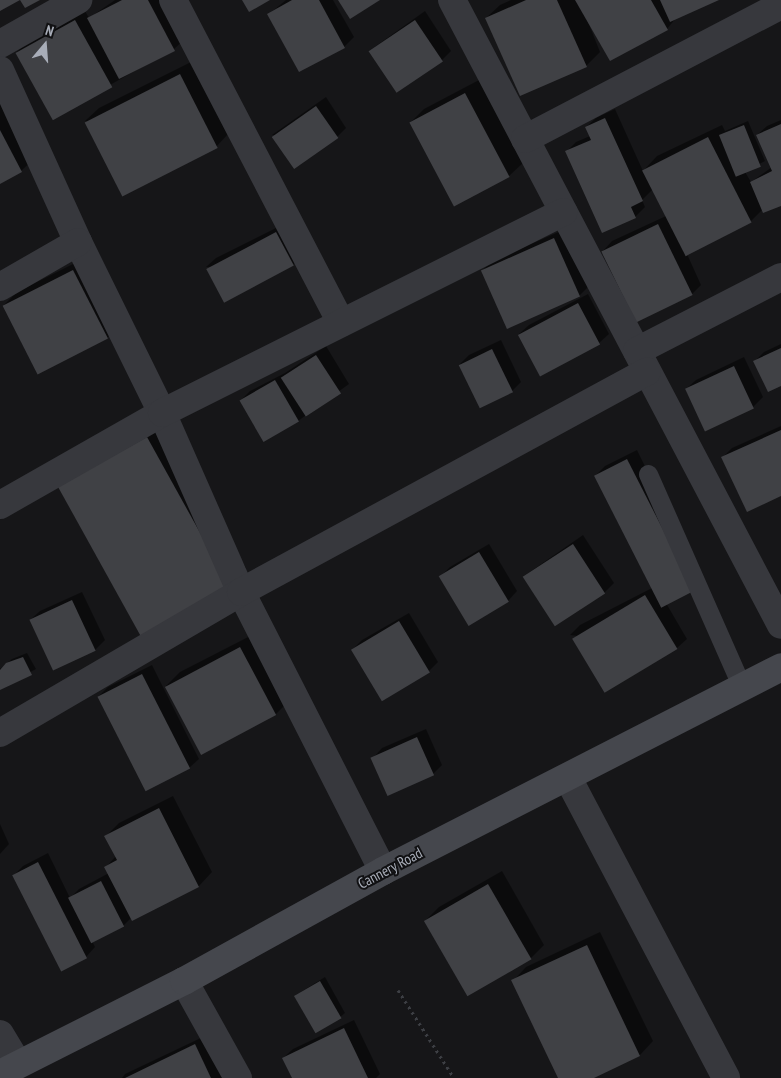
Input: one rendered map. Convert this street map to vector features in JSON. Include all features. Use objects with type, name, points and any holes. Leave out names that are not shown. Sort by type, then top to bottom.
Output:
[{"type":"main road","name":"Cannery Road","points":[[9,1069],[184,981],[382,871],[568,778],[781,667]]},
{"type":"street","points":[[0,44],[78,0]]},
{"type":"street","points":[[173,0],[341,324]]},
{"type":"street","points":[[452,0],[781,625]]},
{"type":"street","points":[[525,139],[781,5]]},
{"type":"street","points":[[0,70],[78,242],[162,413],[241,592],[382,871]]},
{"type":"street","points":[[0,504],[162,413],[564,212]]},
{"type":"street","points":[[0,287],[78,242]]},
{"type":"street","points":[[0,734],[241,592],[642,361],[781,277]]},
{"type":"street","points":[[568,778],[726,1078]]},
{"type":"street","points":[[184,981],[238,1078]]},
{"type":"street","points":[[0,1034],[9,1069]]},
{"type":"lane","points":[[648,474],[742,687]]},
{"type":"path","points":[[398,990],[454,1078]]},
{"type":"building","points":[[0,0],[20,0],[0,11]]},
{"type":"building","points":[[20,0],[40,0],[25,8]]},
{"type":"building","points":[[122,0],[148,0],[175,51],[119,79],[87,18]]},
{"type":"building","points":[[242,0],[270,0],[249,12]]},
{"type":"building","points":[[292,0],[319,0],[345,48],[299,72],[267,14]]},
{"type":"building","points":[[338,0],[380,0],[350,19]]},
{"type":"building","points":[[526,0],[557,0],[587,67],[520,96],[485,18]]},
{"type":"building","points":[[575,0],[651,0],[668,30],[610,61]]},
{"type":"building","points":[[660,0],[719,0],[670,22]]},
{"type":"building","points":[[75,20],[112,87],[53,120],[16,53]]},
{"type":"building","points":[[415,20],[443,61],[397,93],[369,51]]},
{"type":"building","points":[[180,74],[218,148],[122,197],[85,123]]},
{"type":"building","points":[[465,93],[510,177],[454,206],[409,123]]},
{"type":"building","points":[[316,106],[338,138],[294,169],[272,137]]},
{"type":"building","points":[[605,118],[643,201],[631,207],[636,218],[602,233],[565,151],[591,140],[585,127]]},
{"type":"building","points":[[781,124],[781,206],[763,213],[750,182],[772,171],[756,135]]},
{"type":"building","points":[[744,125],[761,167],[736,177],[719,135]]},
{"type":"building","points":[[0,130],[22,172],[0,184]]},
{"type":"building","points":[[708,137],[752,223],[686,256],[642,171]]},
{"type":"building","points":[[658,224],[693,295],[636,323],[601,252]]},
{"type":"building","points":[[276,232],[294,266],[224,303],[206,269]]},
{"type":"building","points":[[554,238],[580,296],[507,329],[481,271]]},
{"type":"building","points":[[73,270],[108,339],[38,374],[3,306]]},
{"type":"building","points":[[578,303],[600,344],[540,376],[518,335]]},
{"type":"building","points":[[781,348],[781,386],[768,392],[753,361]]},
{"type":"building","points":[[492,349],[513,392],[480,408],[459,365]]},
{"type":"building","points":[[316,355],[341,394],[306,416],[281,378]]},
{"type":"building","points":[[734,366],[754,409],[705,431],[685,389]]},
{"type":"building","points":[[275,380],[299,422],[263,442],[239,400]]},
{"type":"building","points":[[781,430],[781,496],[747,512],[721,457]]},
{"type":"building","points":[[147,437],[230,587],[141,636],[58,486]]},
{"type":"building","points":[[627,459],[694,591],[661,608],[594,476]]},
{"type":"building","points":[[573,544],[605,593],[555,626],[523,577]]},
{"type":"building","points":[[479,552],[509,602],[469,626],[439,576]]},
{"type":"building","points":[[645,595],[677,649],[605,693],[572,639]]},
{"type":"building","points":[[72,600],[96,651],[53,671],[29,620]]},
{"type":"building","points":[[399,621],[430,672],[382,701],[351,650]]},
{"type":"building","points":[[240,647],[276,715],[201,755],[165,687]]},
{"type":"building","points":[[23,657],[32,675],[0,690],[0,670],[6,663]]},
{"type":"building","points":[[142,674],[190,768],[146,791],[97,697]]},
{"type":"building","points":[[417,737],[434,775],[387,796],[370,758]]},
{"type":"building","points":[[159,808],[199,887],[132,921],[104,867],[117,860],[104,836]]},
{"type":"building","points":[[38,862],[87,958],[61,971],[12,875]]},
{"type":"building","points":[[101,881],[124,926],[91,943],[68,898]]},
{"type":"building","points":[[488,884],[532,959],[467,996],[424,921]]},
{"type":"building","points":[[587,945],[640,1056],[594,1078],[558,1078],[511,980]]},
{"type":"building","points":[[320,981],[342,1018],[316,1033],[294,996]]},
{"type":"building","points":[[344,1028],[368,1078],[292,1078],[282,1058]]},
{"type":"building","points":[[195,1044],[211,1078],[125,1078]]}]
